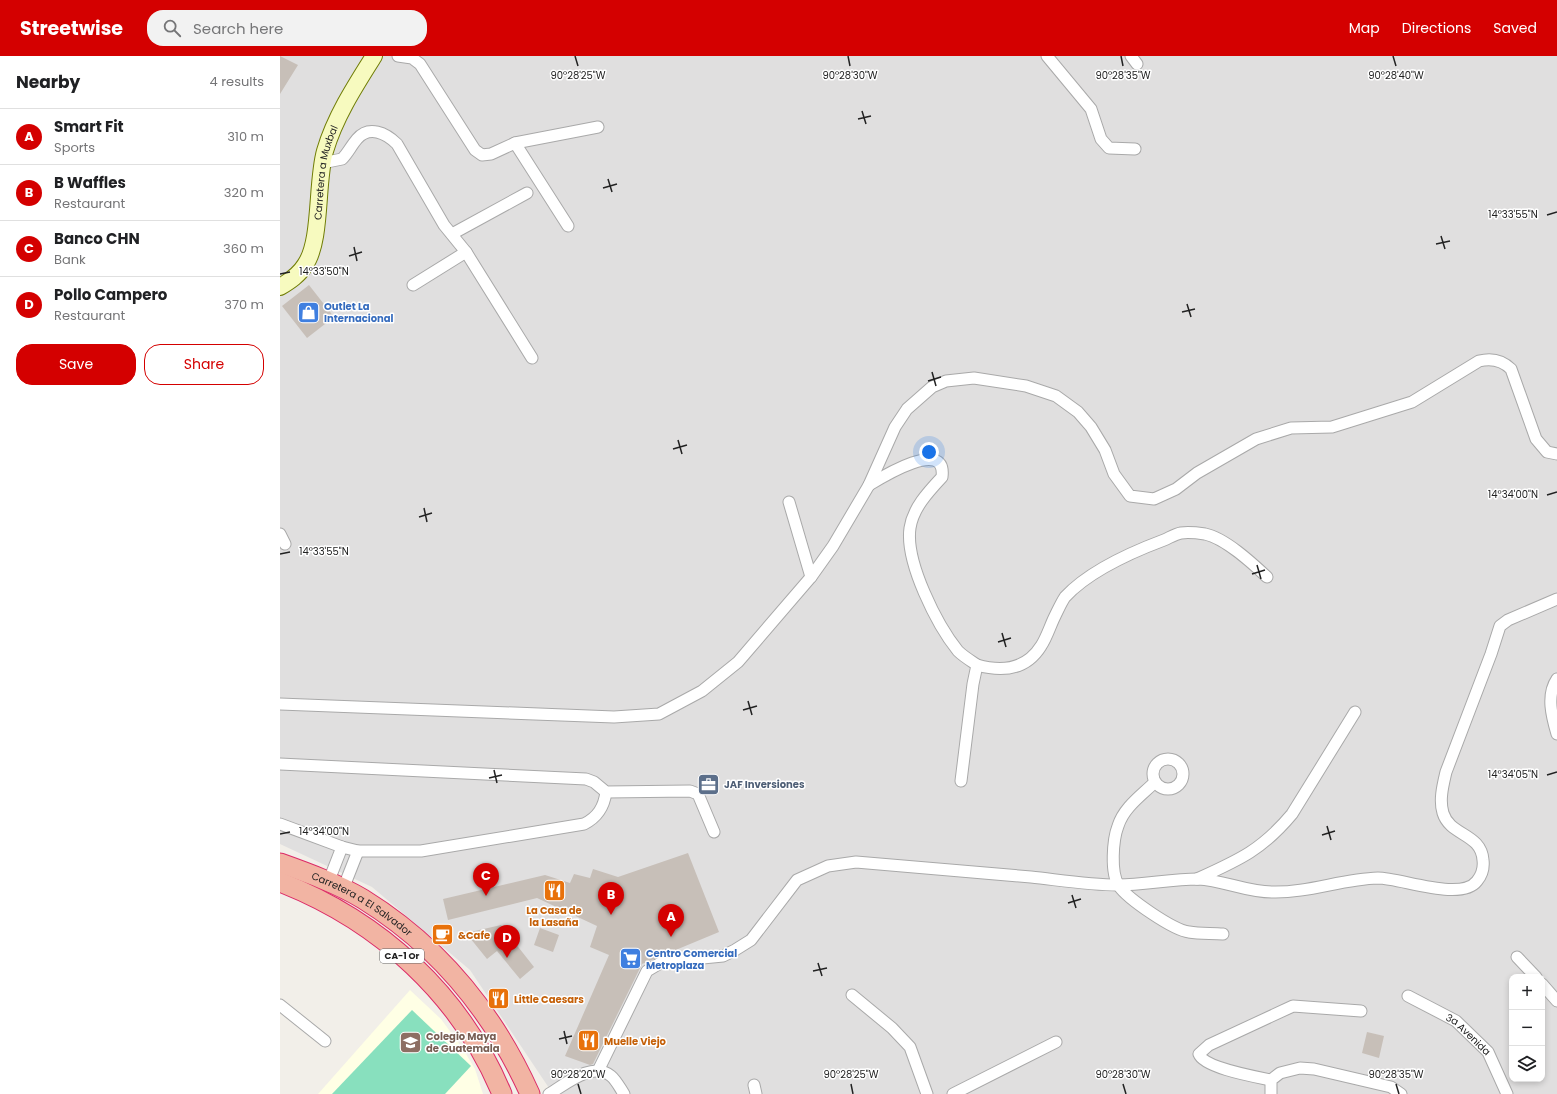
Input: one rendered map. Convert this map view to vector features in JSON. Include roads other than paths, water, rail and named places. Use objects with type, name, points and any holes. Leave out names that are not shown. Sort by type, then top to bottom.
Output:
[{"type":"highway","name":"Carretera a El Salvador","points":[[280,863],[364,899],[420,942],[462,983],[482,1009],[507,1050],[530,1094]]},
{"type":"highway","name":"Carretera a El Salvador","points":[[280,882],[349,916],[391,947],[430,980],[475,1039],[502,1094]]},
{"type":"main road","name":"Carretera a Muxbal","points":[[280,287],[298,274],[311,254],[322,163],[325,151],[336,122],[352,89],[375,56]]},
{"type":"street","points":[[398,56],[412,58],[420,64],[472,145],[479,153],[488,155],[516,143],[598,127]]},
{"type":"street","points":[[1047,56],[1091,108],[1101,139],[1109,148],[1135,149]]},
{"type":"street","points":[[322,163],[342,159],[361,135],[375,131],[384,133],[397,144],[444,225],[466,252],[532,358]]},
{"type":"street","points":[[516,143],[568,226]]},
{"type":"street","points":[[452,234],[527,192]]},
{"type":"street","points":[[413,286],[466,252]]},
{"type":"street","points":[[280,704],[614,717],[659,714],[702,691],[738,662],[811,578],[833,546],[869,484],[895,427],[907,409],[932,387],[960,378],[991,379],[1026,386],[1056,396],[1078,412],[1091,427],[1105,450],[1114,474],[1130,496],[1154,499],[1176,489],[1197,473],[1256,439],[1291,428],[1332,427],[1412,402],[1479,360],[1489,359],[1506,364],[1510,369],[1536,439],[1546,452],[1557,454]]},
{"type":"street","points":[[869,484],[916,462],[933,460],[939,463],[942,478],[930,490],[914,514],[910,528],[910,547],[914,567],[939,620],[959,652],[977,666],[991,669],[1007,669],[1021,666],[1042,646],[1064,599],[1075,587],[1115,562],[1151,544],[1180,533],[1206,534],[1226,544],[1246,558],[1267,577]]},
{"type":"street","points":[[789,502],[811,578]]},
{"type":"street","points":[[598,1071],[647,970],[662,962],[722,956],[735,950],[751,940],[797,880],[828,866],[856,862],[1118,885],[1197,879],[1217,881],[1253,891],[1273,892],[1309,890],[1365,879],[1381,878],[1448,890],[1466,889],[1476,883],[1484,868],[1483,853],[1475,841],[1454,828],[1448,822],[1443,813],[1442,790],[1446,772],[1491,654],[1500,626],[1508,620],[1557,599]]},
{"type":"street","points":[[961,780],[973,684],[977,666]]},
{"type":"street","points":[[1557,680],[1551,694],[1552,712],[1557,734]]},
{"type":"street","points":[[1197,879],[1243,858],[1263,844],[1279,829],[1292,814],[1355,712]]},
{"type":"street","points":[[280,764],[586,779],[594,782],[606,792],[694,792],[698,794],[714,832]]},
{"type":"street","points":[[1155,782],[1127,809],[1118,825],[1113,845],[1114,868],[1118,885],[1171,927],[1189,932],[1223,934]]},
{"type":"street","points":[[280,824],[342,847],[358,851],[421,851],[584,824],[593,820],[600,812],[605,802],[606,792]]},
{"type":"street","points":[[336,886],[342,847]]},
{"type":"street","points":[[336,886],[358,851]]},
{"type":"street","points":[[1517,957],[1533,974]]},
{"type":"street","points":[[1545,987],[1557,1001]]},
{"type":"street","points":[[852,994],[892,1028],[910,1047],[927,1094]]},
{"type":"street","name":"3a Avenida","points":[[1408,996],[1456,1021],[1488,1052],[1507,1094]]},
{"type":"street","points":[[280,1004],[325,1041]]},
{"type":"street","points":[[1271,1080],[1210,1064],[1200,1058],[1199,1054],[1209,1045],[1293,1006],[1360,1011]]},
{"type":"street","points":[[953,1094],[1056,1042]]},
{"type":"street","points":[[1271,1080],[1280,1073],[1289,1070],[1300,1068],[1314,1069],[1391,1087],[1401,1094]]},
{"type":"street","points":[[549,1094],[584,1074],[598,1071],[611,1076],[624,1094]]},
{"type":"street","points":[[1271,1080],[1271,1094]]},
{"type":"place","name":"Outlet La Internacional","points":[[308,312]]},
{"type":"place","name":"JAF Inversiones","points":[[709,784]]},
{"type":"place","name":"La Casa de la Lasaña","points":[[554,890]]},
{"type":"place","name":"Banco CHN","points":[[486,896]]},
{"type":"place","name":"B Waffles","points":[[611,915]]},
{"type":"place","name":"&Cafe","points":[[442,935]]},
{"type":"place","name":"Smart Fit","points":[[671,937]]},
{"type":"place","name":"Pollo Campero","points":[[507,958]]},
{"type":"place","name":"Centro Comercial Metroplaza","points":[[630,959]]},
{"type":"place","name":"Little Caesars","points":[[498,999]]},
{"type":"place","name":"Muelle Viejo","points":[[589,1041]]},
{"type":"place","name":"Colegio Maya de Guatemala","points":[[411,1042]]}]
